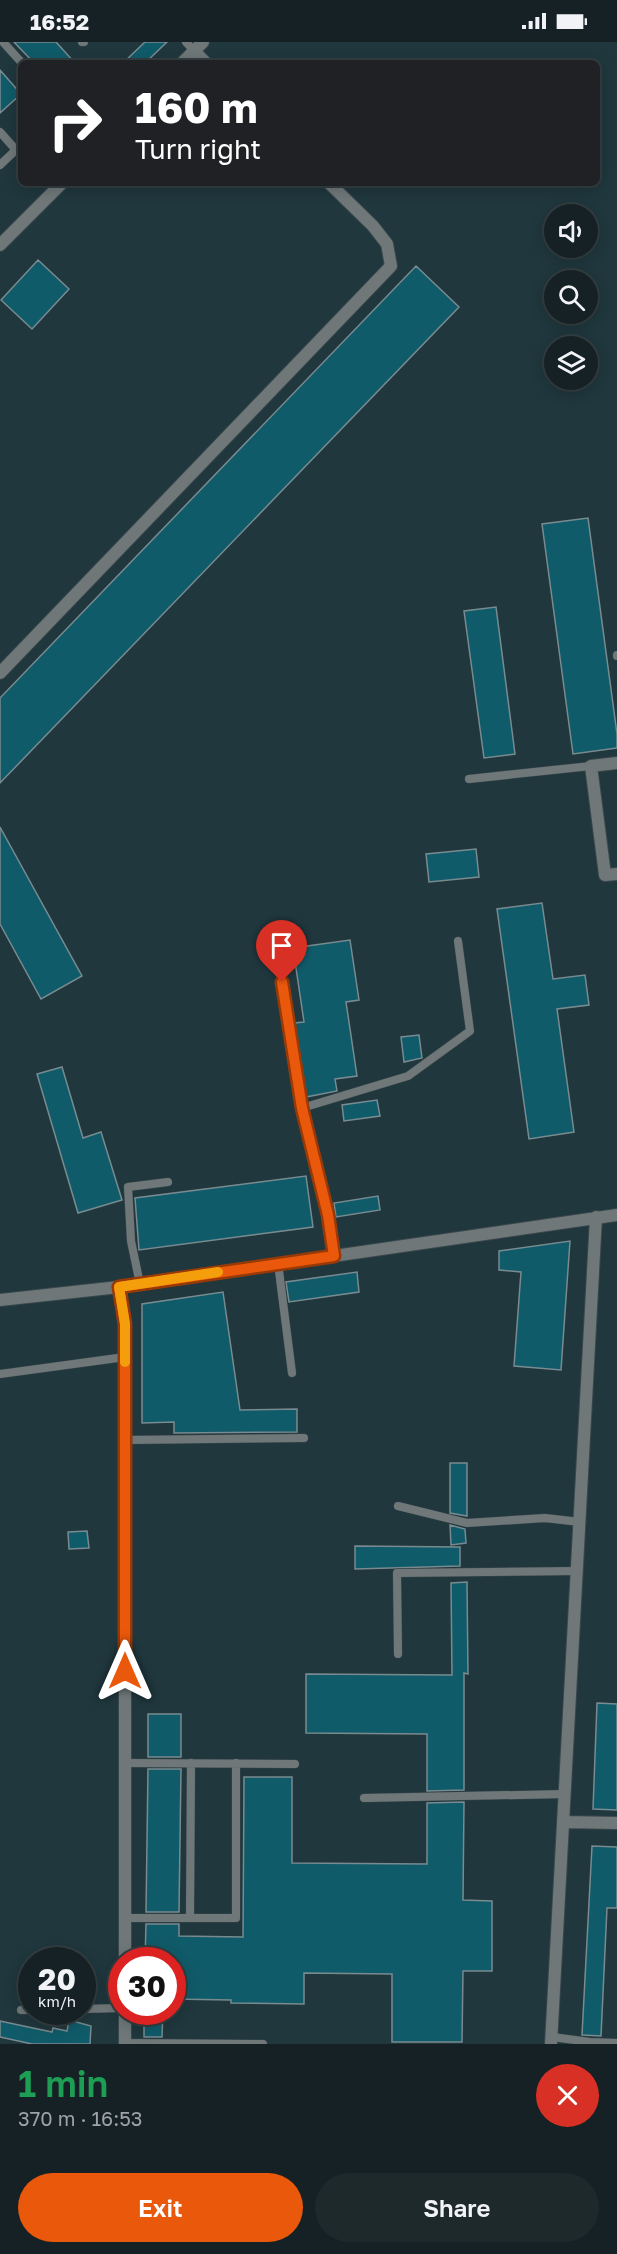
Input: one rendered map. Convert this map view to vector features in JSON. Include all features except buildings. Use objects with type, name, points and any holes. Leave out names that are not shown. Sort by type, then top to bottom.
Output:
[{"type":"street","points":[[203,42],[190,47],[203,60]]},
{"type":"street","points":[[0,245],[59,186]]},
{"type":"street","points":[[0,673],[391,266],[387,244],[373,226],[332,186]]},
{"type":"street","points":[[617,763],[591,766],[605,875],[617,874]]},
{"type":"street","points":[[0,1300],[119,1287],[617,1215]]},
{"type":"street","points":[[552,2041],[596,1217]]},
{"type":"street","points":[[119,1287],[125,1324],[125,1947]]},
{"type":"street","points":[[565,1822],[617,1824]]},
{"type":"street","points":[[125,2025],[125,2044]]},
{"type":"lane","points":[[3,42],[19,60]]},
{"type":"lane","points":[[0,132],[18,146]]},
{"type":"lane","points":[[0,165],[18,148]]},
{"type":"lane","points":[[469,779],[591,766]]},
{"type":"lane","points":[[275,940],[302,1108],[328,1215],[334,1256]]},
{"type":"lane","points":[[302,1108],[408,1076],[471,1031],[458,941]]},
{"type":"lane","points":[[140,1284],[131,1241],[128,1187],[168,1182]]},
{"type":"lane","points":[[278,1263],[292,1373]]},
{"type":"lane","points":[[0,1374],[125,1357]]},
{"type":"lane","points":[[125,1440],[304,1438]]},
{"type":"lane","points":[[398,1506],[466,1523],[545,1518],[580,1522]]},
{"type":"lane","points":[[398,1654],[397,1573],[578,1571]]},
{"type":"lane","points":[[125,1763],[295,1764]]},
{"type":"lane","points":[[190,1763],[190,1918]]},
{"type":"lane","points":[[125,1918],[236,1918],[236,1763]]},
{"type":"lane","points":[[364,1798],[566,1794]]},
{"type":"lane","points":[[552,2041],[617,2043]]},
{"type":"lane","points":[[125,2044],[263,2044]]},
{"type":"shaded area","points":[[0,42],[617,42],[617,2044],[0,2044]]},
{"type":"slow traffic","points":[[125,1362],[125,1324],[119,1287],[218,1272]]},
{"type":"route","points":[[125,1671],[125,1324],[119,1287],[334,1256],[328,1215],[302,1108],[282,982]]}]
